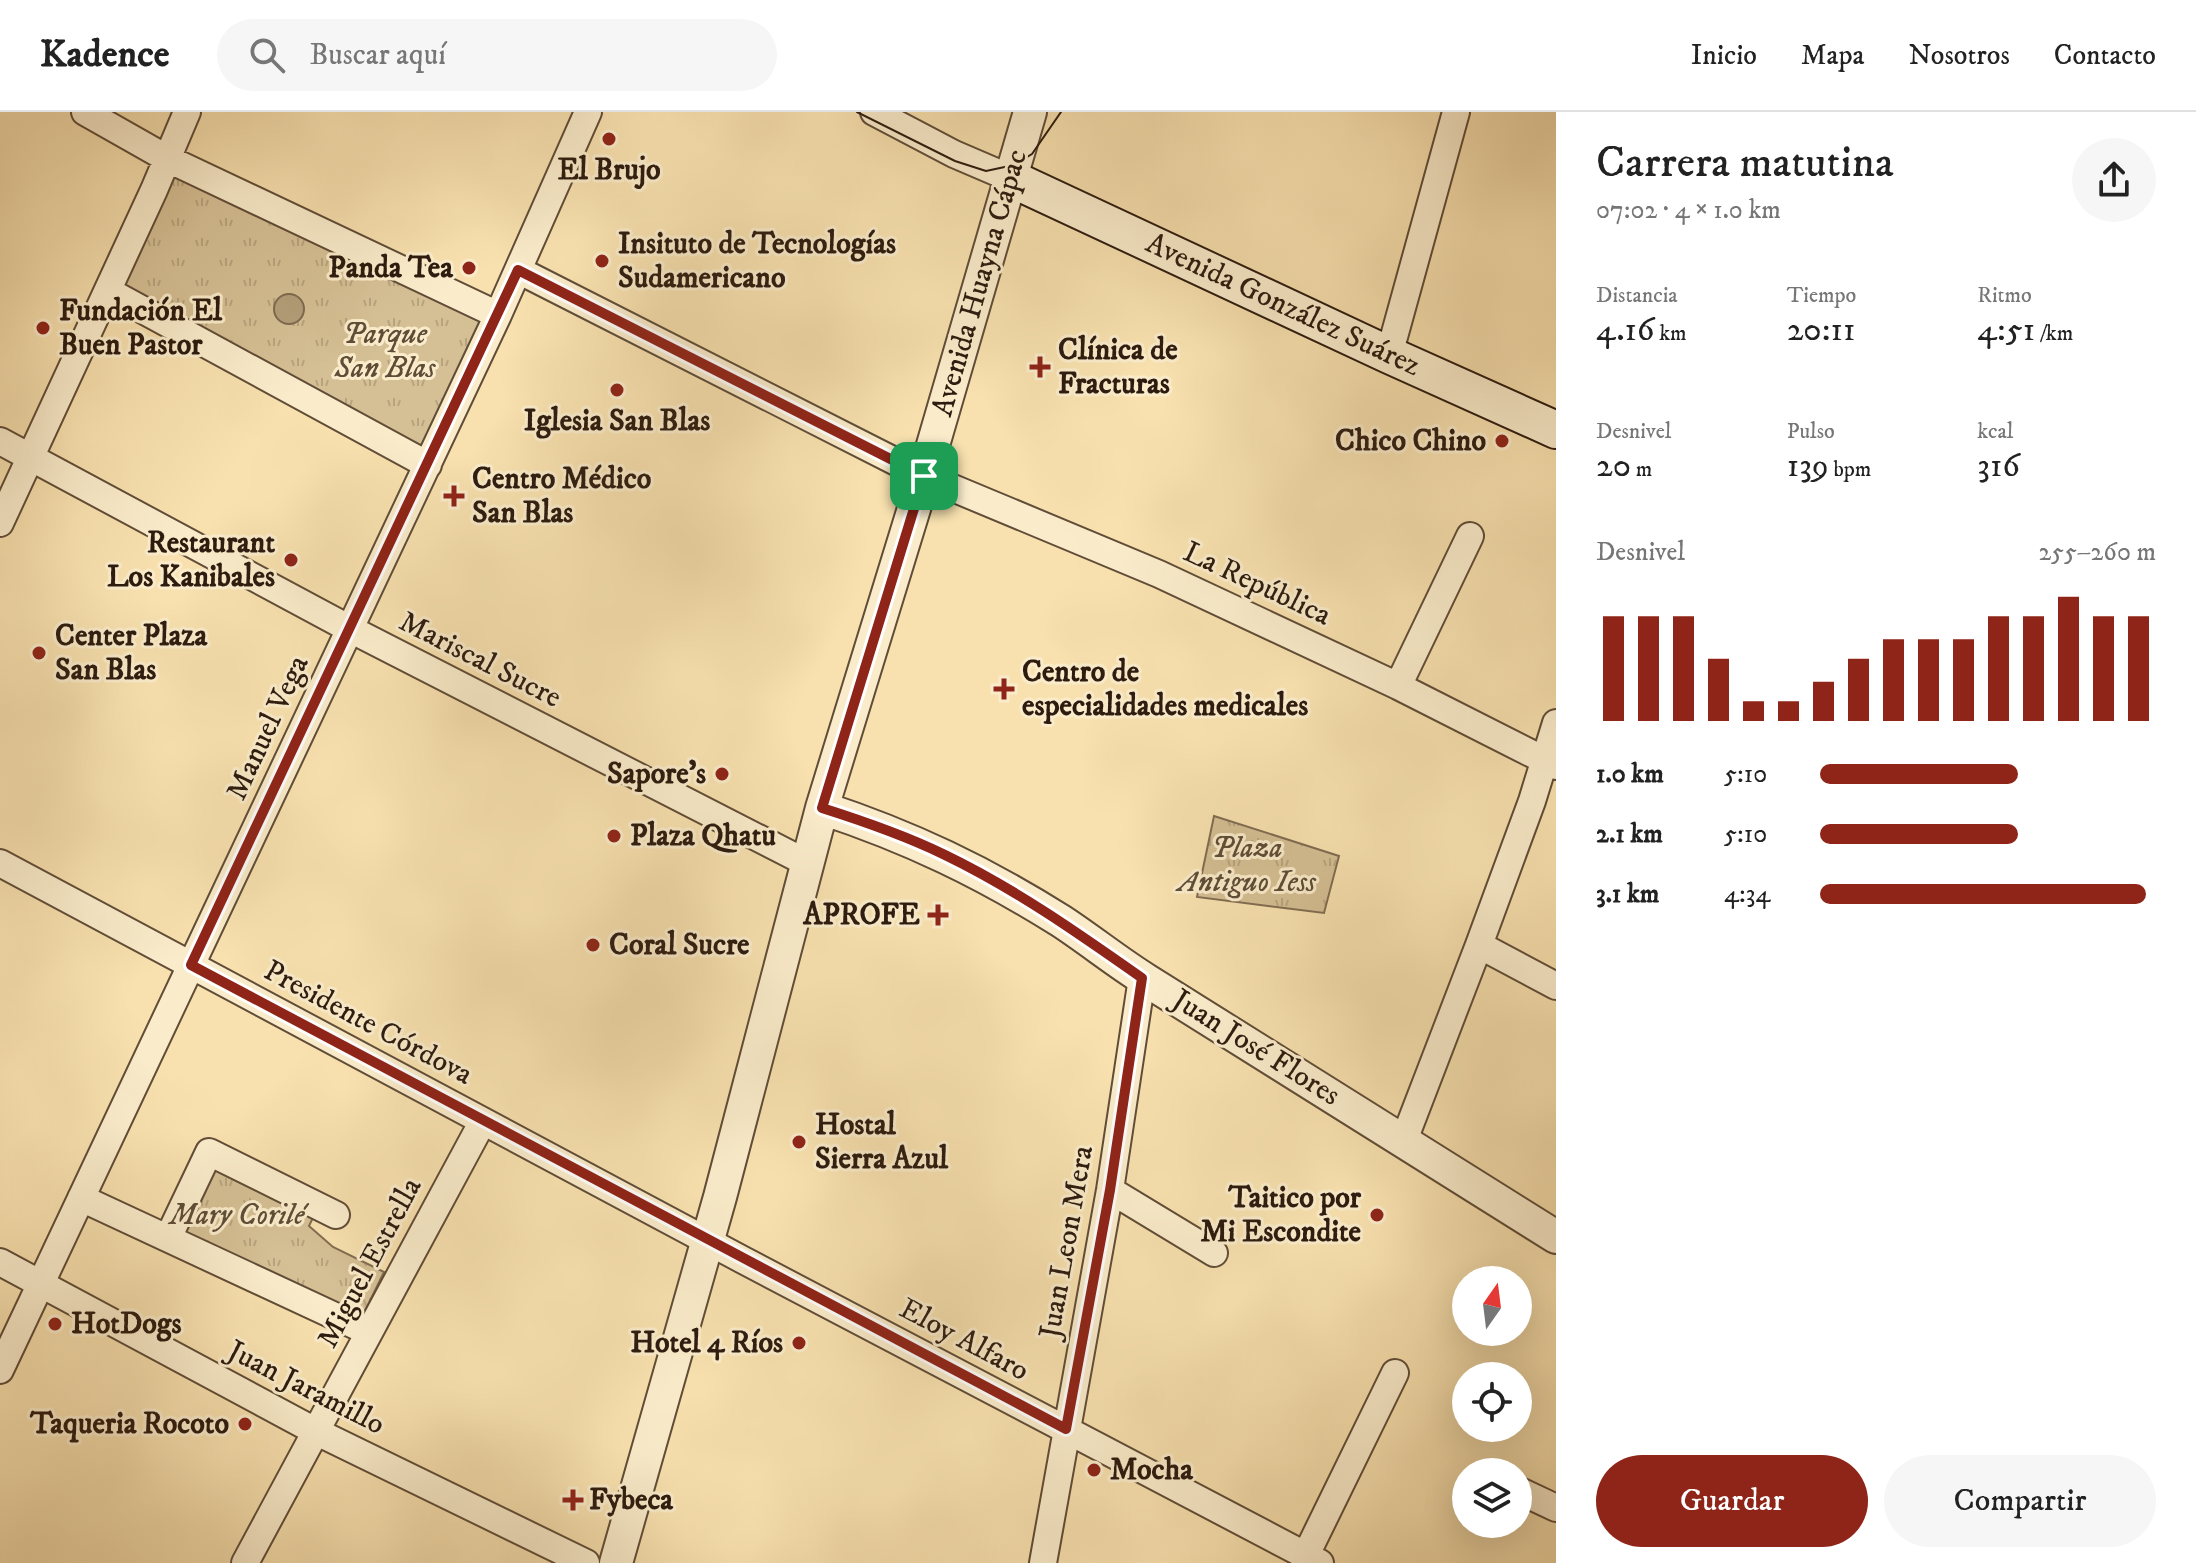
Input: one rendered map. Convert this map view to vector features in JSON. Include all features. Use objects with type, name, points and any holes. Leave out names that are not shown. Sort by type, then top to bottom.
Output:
[{"type":"main road","name":"Avenida González Suárez","points":[[1010,178],[1556,430]]},
{"type":"street","points":[[85,112],[168,159],[498,315]]},
{"type":"street","points":[[0,523],[187,112]]},
{"type":"street","name":"Manuel Vega","points":[[0,1370],[428,465],[588,112]]},
{"type":"street","points":[[874,112],[954,154],[1010,178]]},
{"type":"street","name":"Avenida Huayna Cápac","points":[[616,1563],[707,1239],[822,808],[924,476],[1030,112]]},
{"type":"street","points":[[1389,355],[1456,112]]},
{"type":"street","name":"La República","points":[[518,270],[924,476],[1159,574],[1398,686],[1549,763]]},
{"type":"street","points":[[108,291],[428,465]]},
{"type":"street","name":"Mariscal Sucre","points":[[0,441],[350,629],[807,863]]},
{"type":"street","points":[[1398,686],[1470,536]]},
{"type":"street","points":[[1404,1140],[1549,763],[1556,723]]},
{"type":"street","name":"Juan José Flores","points":[[822,808],[876,825],[989,878],[1065,924],[1142,978],[1556,1237]]},
{"type":"street","name":"Presidente Córdova","points":[[0,863],[707,1239]]},
{"type":"street","points":[[1479,945],[1556,986]]},
{"type":"street","name":"Juan Leon Mera","points":[[1043,1563],[1110,1190],[1142,978]]},
{"type":"street","name":"Miguel Estrella","points":[[245,1563],[483,1121]]},
{"type":"street","points":[[168,1238],[209,1152],[336,1215]]},
{"type":"street","points":[[1110,1190],[1214,1253]]},
{"type":"street","points":[[81,1198],[369,1332]]},
{"type":"street","name":"Eloy Alfaro","points":[[707,1239],[1313,1559]]},
{"type":"street","name":"Juan Jaramillo","points":[[0,1262],[315,1431],[586,1563]]},
{"type":"street","points":[[1313,1559],[1395,1373]]},
{"type":"street","points":[[1532,1497],[1556,1508]]},
{"type":"green space","name":"Parque San Blas","points":[[167,173],[484,314],[426,453],[116,283]]},
{"type":"green space","name":"Plaza Antiguo Iess","points":[[1214,816],[1339,856],[1324,913],[1197,897]]},
{"type":"green space","name":"Mary Corilé","points":[[219,1160],[317,1209],[309,1226],[333,1247],[384,1272],[361,1319],[179,1232]]},
{"type":"shaded area","points":[[289,294],[299,299],[304,309],[299,319],[289,324],[279,319],[274,309],[279,299]]},
{"type":"tram line","points":[[857,112],[955,161],[986,171],[1014,165],[1032,154],[1061,112]]},
{"type":"place","name":"El Brujo","points":[[609,139]]},
{"type":"place","name":"Insituto de Tecnologías Sudamericano","points":[[602,261]]},
{"type":"place","name":"Panda Tea","points":[[469,268]]},
{"type":"place","name":"Fundación El Buen Pastor","points":[[43,328]]},
{"type":"place","name":"Clínica de Fracturas","points":[[1040,367]]},
{"type":"place","name":"Iglesia San Blas","points":[[617,390]]},
{"type":"place","name":"Chico Chino","points":[[1502,441]]},
{"type":"place","name":"Centro Médico San Blas","points":[[454,496]]},
{"type":"place","name":"Restaurant Los Kanibales","points":[[291,560]]},
{"type":"place","name":"Center Plaza San Blas","points":[[39,653]]},
{"type":"place","name":"Centro de especialidades medicales","points":[[1004,689]]},
{"type":"place","name":"Sapore's","points":[[722,774]]},
{"type":"place","name":"Plaza Qhatu","points":[[614,836]]},
{"type":"place","name":"APROFE","points":[[938,915]]},
{"type":"place","name":"Coral Sucre","points":[[593,945]]},
{"type":"place","name":"Hostal Sierra Azul","points":[[799,1142]]},
{"type":"place","name":"Taitico por Mi Escondite","points":[[1377,1215]]},
{"type":"place","name":"HotDogs","points":[[55,1324]]},
{"type":"place","name":"Hotel 4 Ríos","points":[[799,1343]]},
{"type":"place","name":"Taqueria Rocoto","points":[[245,1424]]},
{"type":"place","name":"Mocha","points":[[1094,1470]]},
{"type":"place","name":"Fybeca","points":[[573,1500]]},
{"type":"route","points":[[518,270],[924,476],[822,808],[876,825],[941,853],[1001,884],[1142,978],[1110,1190],[1066,1429],[191,965],[518,270]]}]
